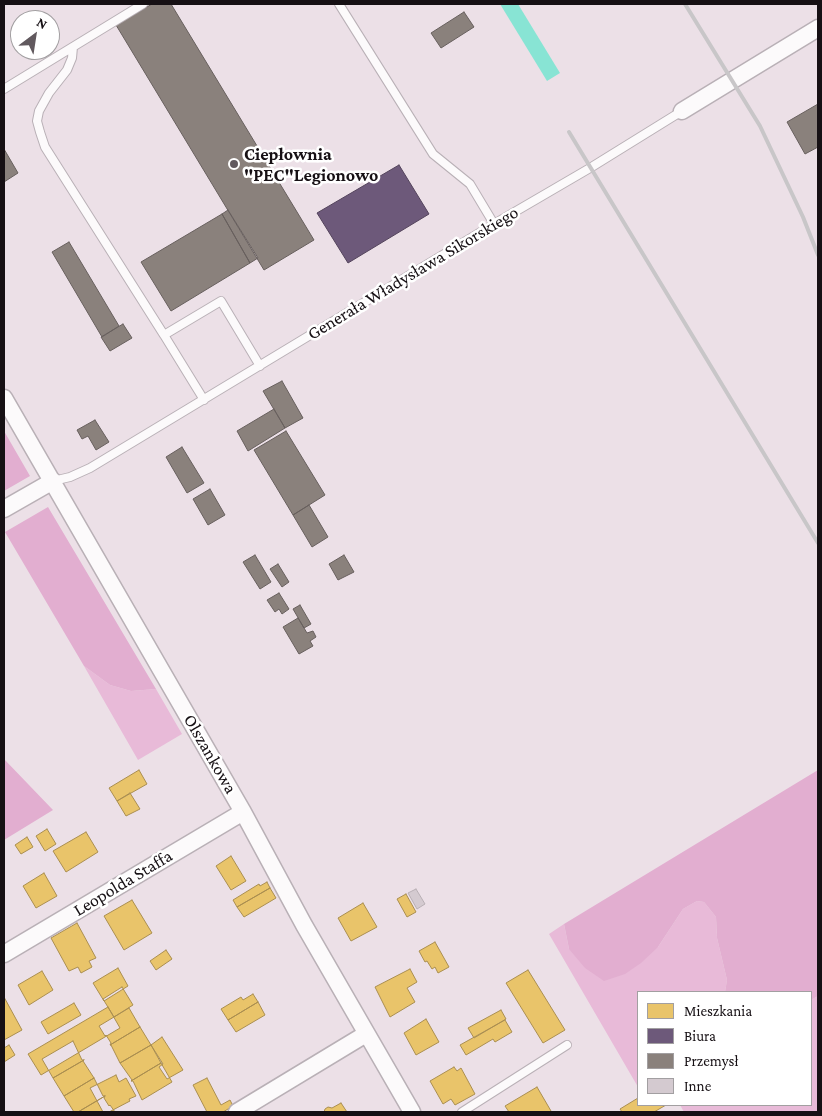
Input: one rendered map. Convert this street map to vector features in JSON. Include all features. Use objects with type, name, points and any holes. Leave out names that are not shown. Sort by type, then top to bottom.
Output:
[{"type":"street","name":"Generała Władysława Sikorskiego","points":[[682,111],[818,28]]},
{"type":"street","name":"Olszankowa","points":[[4,398],[243,812],[304,925],[412,1112]]},
{"type":"street","name":"Generała Władysława Sikorskiego","points":[[4,510],[53,481]]},
{"type":"street","name":"Leopolda Staffa","points":[[4,954],[243,812]]},
{"type":"street","points":[[237,1112],[366,1034]]},
{"type":"lane","points":[[4,89],[143,4]]},
{"type":"lane","points":[[339,4],[433,154],[470,184],[494,224]]},
{"type":"lane","points":[[73,47],[72,58],[67,70],[49,93],[39,111],[37,121],[45,147],[204,400]]},
{"type":"lane","name":"Generała Władysława Sikorskiego","points":[[53,481],[70,477],[90,468],[682,111]]},
{"type":"lane","points":[[164,335],[221,301],[260,366]]},
{"type":"lane","points":[[462,1112],[567,1045]]},
{"type":"shaded area","points":[[500,4],[518,4],[560,73],[547,81]]},
{"type":"shaded area","points":[[4,431],[30,476],[4,491]]},
{"type":"shaded area","points":[[48,507],[156,689],[131,691],[110,685],[84,666],[5,532]]},
{"type":"shaded area","points":[[84,666],[110,685],[131,691],[156,689],[182,734],[138,760]]},
{"type":"shaded area","points":[[4,759],[53,810],[4,840]]},
{"type":"shaded area","points":[[818,770],[818,996],[812,999],[812,991],[725,991],[727,980],[717,938],[716,917],[704,902],[697,901],[683,909],[658,947],[641,963],[625,974],[604,981],[585,968],[569,949],[564,924]]},
{"type":"shaded area","points":[[697,901],[704,902],[716,917],[717,938],[727,980],[725,991],[637,991],[637,1085],[549,934],[564,924],[569,949],[658,947],[683,909]]},
{"type":"shaded area","points":[[818,996],[818,1112],[684,1112],[681,1106],[812,1106],[812,999]]},
{"type":"building: Mieszkania","points":[[139,770],[147,784],[117,801],[109,788]]},
{"type":"building: Mieszkania","points":[[130,793],[140,809],[126,816],[117,801]]},
{"type":"building: Mieszkania","points":[[47,829],[56,844],[45,851],[36,836]]},
{"type":"building: Mieszkania","points":[[86,832],[98,852],[66,872],[53,851]]},
{"type":"building: Mieszkania","points":[[27,837],[33,847],[21,854],[15,845]]},
{"type":"building: Mieszkania","points":[[231,856],[246,881],[231,890],[216,866]]},
{"type":"building: Mieszkania","points":[[44,873],[57,896],[36,908],[23,886]]},
{"type":"building: Mieszkania","points":[[267,882],[270,888],[237,907],[233,900],[259,884],[260,886]]},
{"type":"building: Mieszkania","points":[[270,888],[276,898],[244,917],[237,907]]},
{"type":"building: Mieszkania","points":[[406,894],[416,912],[407,917],[397,899]]},
{"type":"building: Mieszkania","points":[[132,900],[152,933],[124,950],[104,916]]},
{"type":"building: Mieszkania","points":[[363,903],[377,927],[351,941],[338,918]]},
{"type":"building: Mieszkania","points":[[77,923],[96,958],[89,961],[92,967],[81,973],[78,967],[69,971],[51,938]]},
{"type":"building: Mieszkania","points":[[435,942],[449,967],[438,973],[435,967],[432,969],[427,961],[425,962],[419,951]]},
{"type":"building: Mieszkania","points":[[166,950],[172,959],[156,970],[150,961]]},
{"type":"building: Mieszkania","points":[[118,968],[128,986],[104,1001],[93,983]]},
{"type":"building: Mieszkania","points":[[410,969],[417,982],[407,988],[415,1002],[390,1017],[375,987]]},
{"type":"building: Mieszkania","points":[[528,970],[565,1030],[543,1043],[506,983]]},
{"type":"building: Mieszkania","points":[[42,971],[53,990],[29,1005],[18,985]]},
{"type":"building: Mieszkania","points":[[122,987],[133,1005],[114,1017],[103,999]]},
{"type":"building: Mieszkania","points":[[253,994],[258,1002],[228,1020],[221,1009],[241,997],[243,1000]]},
{"type":"building: Mieszkania","points":[[4,997],[22,1030],[4,1040]]},
{"type":"building: Mieszkania","points":[[258,1002],[265,1015],[236,1032],[228,1020]]},
{"type":"building: Mieszkania","points":[[74,1003],[81,1015],[48,1034],[41,1022]]},
{"type":"building: Mieszkania","points":[[108,1007],[120,1028],[41,1075],[28,1054]]},
{"type":"building: Mieszkania","points":[[129,1008],[140,1027],[110,1045],[111,1043],[99,1026]]},
{"type":"building: Mieszkania","points":[[501,1010],[506,1019],[474,1038],[468,1028]]},
{"type":"building: Mieszkania","points":[[426,1019],[439,1042],[416,1055],[404,1033]]},
{"type":"building: Mieszkania","points":[[505,1020],[512,1032],[495,1042],[493,1039],[466,1055],[460,1045]]},
{"type":"building: Mieszkania","points":[[140,1027],[151,1045],[120,1063],[110,1045]]},
{"type":"building: Mieszkania","points":[[162,1037],[183,1070],[167,1079],[159,1067],[163,1064],[151,1045]]},
{"type":"building: Mieszkania","points":[[73,1041],[82,1060],[84,1060],[53,1078],[42,1059]]},
{"type":"building: Mieszkania","points":[[9,1045],[15,1055],[4,1062],[4,1048]]},
{"type":"building: Mieszkania","points":[[151,1045],[161,1063],[131,1081],[120,1063]]},
{"type":"building: Mieszkania","points":[[84,1060],[94,1078],[64,1096],[53,1078]]},
{"type":"building: Mieszkania","points":[[161,1063],[172,1082],[142,1100],[133,1081],[131,1081]]},
{"type":"building: Mieszkania","points":[[454,1067],[457,1071],[461,1068],[475,1094],[455,1105],[451,1099],[443,1104],[430,1081]]},
{"type":"building: Mieszkania","points":[[116,1075],[119,1082],[126,1078],[136,1096],[109,1112],[103,1112],[90,1088]]},
{"type":"building: Mieszkania","points":[[94,1078],[103,1096],[105,1096],[78,1112],[74,1112],[64,1096]]},
{"type":"building: Mieszkania","points":[[207,1078],[221,1105],[230,1100],[233,1106],[223,1112],[207,1112],[193,1085]]},
{"type":"building: Mieszkania","points":[[537,1087],[551,1111],[509,1112],[505,1106]]},
{"type":"building: Mieszkania","points":[[105,1096],[104,1098],[109,1106],[115,1112],[78,1112]]},
{"type":"building: Mieszkania","points":[[637,1099],[637,1106],[664,1106],[654,1112],[622,1112],[620,1109]]},
{"type":"building: Mieszkania","points":[[341,1103],[347,1112],[324,1112],[328,1107],[332,1108]]},
{"type":"building: Biura","points":[[399,165],[429,214],[348,263],[317,213]]},
{"type":"building: Przemysł","name":"Ciepłownia \"PEC\"Legionowo","points":[[152,4],[171,4],[314,240],[264,270],[116,25]]},
{"type":"building: Przemysł","points":[[464,12],[474,27],[441,48],[431,33]]},
{"type":"building: Przemysł","points":[[818,104],[818,147],[805,154],[787,122]]},
{"type":"building: Przemysł","points":[[4,149],[18,173],[4,182]]},
{"type":"building: Przemysł","points":[[228,210],[258,258],[250,263],[222,214]]},
{"type":"building: Przemysł","points":[[222,214],[250,263],[171,311],[141,262]]},
{"type":"building: Przemysł","points":[[69,242],[119,326],[102,337],[52,252]]},
{"type":"building: Przemysł","points":[[123,324],[132,338],[110,351],[101,337]]},
{"type":"building: Przemysł","points":[[282,381],[303,418],[285,428],[263,391]]},
{"type":"building: Przemysł","points":[[274,409],[285,428],[248,451],[237,431]]},
{"type":"building: Przemysł","points":[[95,420],[109,442],[96,450],[88,436],[82,439],[77,430]]},
{"type":"building: Przemysł","points":[[286,431],[325,495],[293,515],[254,450]]},
{"type":"building: Przemysł","points":[[182,447],[204,483],[187,493],[166,457]]},
{"type":"building: Przemysł","points":[[210,489],[225,515],[208,525],[193,499]]},
{"type":"building: Przemysł","points":[[309,505],[328,537],[312,547],[293,515]]},
{"type":"building: Przemysł","points":[[255,555],[271,582],[260,589],[243,562]]},
{"type":"building: Przemysł","points":[[344,555],[354,572],[338,580],[329,564]]},
{"type":"building: Przemysł","points":[[278,564],[289,582],[282,587],[270,569]]},
{"type":"building: Przemysł","points":[[279,593],[289,609],[282,614],[279,609],[275,612],[267,600]]},
{"type":"building: Przemysł","points":[[300,605],[311,624],[304,628],[293,609]]},
{"type":"building: Przemysł","points":[[298,618],[307,633],[313,631],[316,637],[310,641],[313,646],[299,654],[283,627]]},
{"type":"building: Inne","points":[[416,889],[425,904],[417,909],[408,893]]},
{"type":"railway","points":[[685,4],[760,126],[803,217],[818,255]]},
{"type":"railway","points":[[569,132],[818,543]]},
{"type":"place","name":"Ciepłownia \"PEC\"Legionowo","points":[[234,164]]}]
